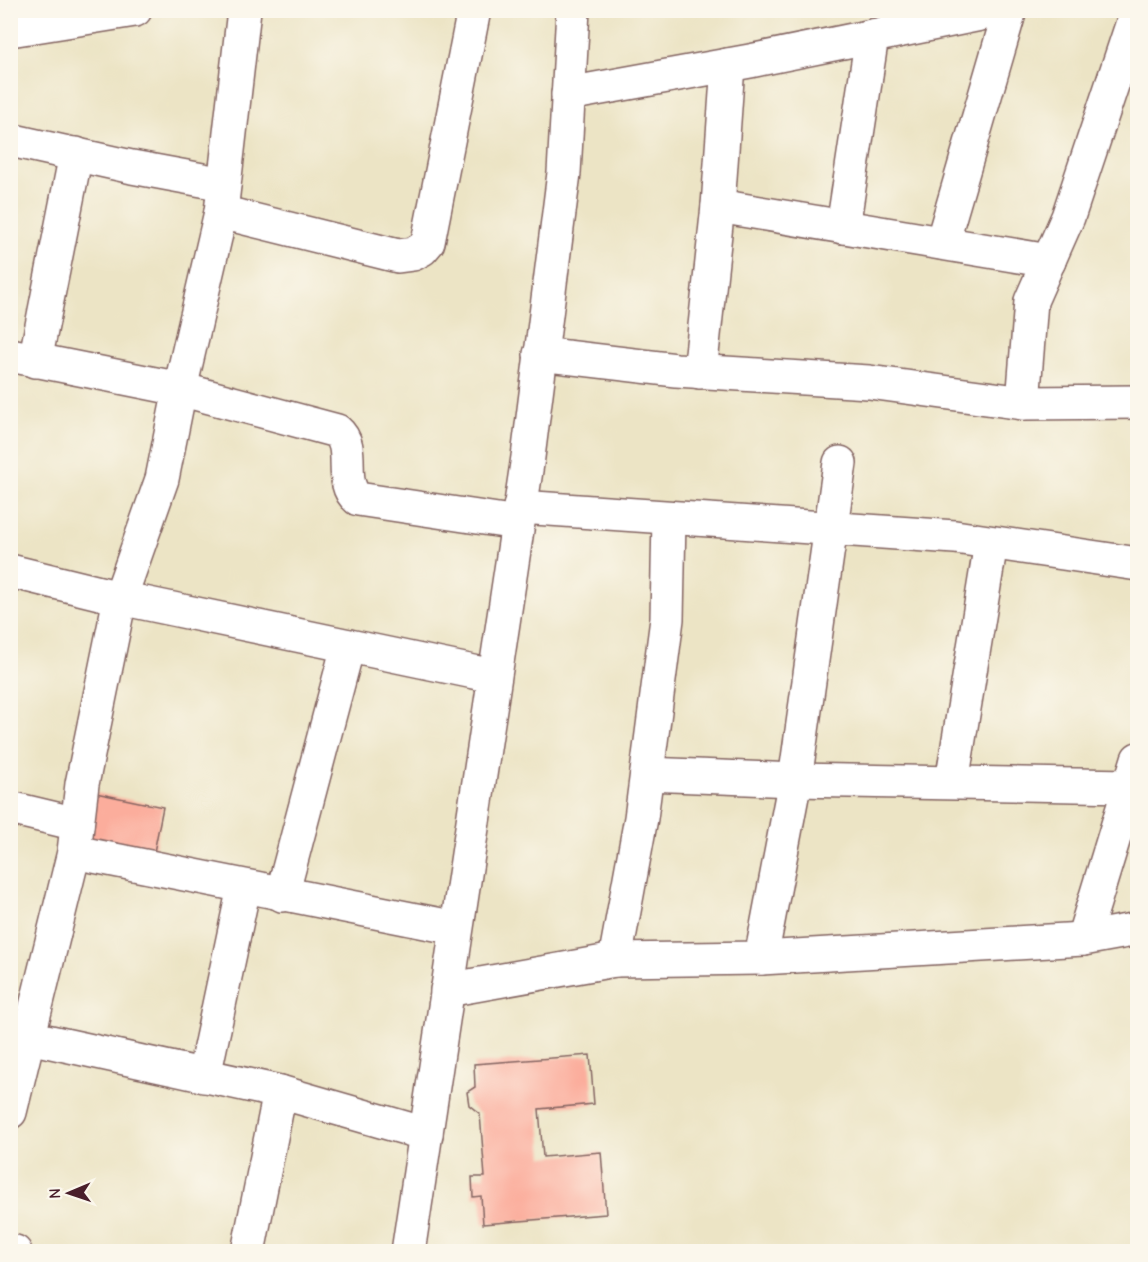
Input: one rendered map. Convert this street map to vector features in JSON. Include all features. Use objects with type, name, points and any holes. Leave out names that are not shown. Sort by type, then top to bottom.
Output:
[{"type":"street","points":[[10,30],[135,10]]},
{"type":"street","points":[[10,1112],[19,1035],[76,838],[82,784],[120,598],[162,479],[222,198],[244,10]]},
{"type":"street","points":[[10,140],[76,154],[222,198],[398,256],[413,254],[428,242],[474,10]]},
{"type":"street","points":[[408,1251],[519,515],[564,172],[573,10]]},
{"type":"street","points":[[568,94],[728,65],[1000,10]]},
{"type":"street","points":[[942,243],[1010,10]]},
{"type":"street","points":[[1023,403],[1031,301],[1068,218],[1137,10]]},
{"type":"street","points":[[843,227],[872,36]]},
{"type":"street","points":[[700,372],[718,206],[728,65]]},
{"type":"street","points":[[76,154],[23,358],[180,389],[337,431],[345,445],[348,485],[358,499],[519,515],[669,518],[832,528],[991,543],[1137,564]]},
{"type":"street","points":[[718,206],[1049,261]]},
{"type":"street","points":[[540,354],[700,372],[869,382],[1023,403],[1137,402]]},
{"type":"street","points":[[761,958],[795,780],[840,463]]},
{"type":"street","points":[[615,960],[647,774],[667,619],[669,518]]},
{"type":"street","points":[[952,782],[991,543]]},
{"type":"street","points":[[10,571],[120,598],[494,676]]},
{"type":"street","points":[[282,895],[348,646]]},
{"type":"street","points":[[647,774],[795,780],[952,782],[1133,772],[1083,939]]},
{"type":"street","points":[[10,808],[76,838],[244,887],[456,928]]},
{"type":"street","points":[[204,1076],[244,887]]},
{"type":"street","points":[[447,990],[615,960],[761,958],[1083,939],[1137,928]]},
{"type":"street","points":[[19,1035],[280,1092],[426,1134]]},
{"type":"street","points":[[248,1251],[280,1092]]},
{"type":"street","points":[[10,1251],[15,1251]]},
{"type":"building","points":[[91,792],[163,807],[153,857],[81,842]]},
{"type":"building","points":[[590,1055],[594,1104],[539,1109],[543,1157],[601,1152],[606,1214],[483,1224],[481,1196],[473,1197],[472,1177],[485,1177],[480,1114],[469,1105],[467,1092],[475,1087],[474,1064]]}]
